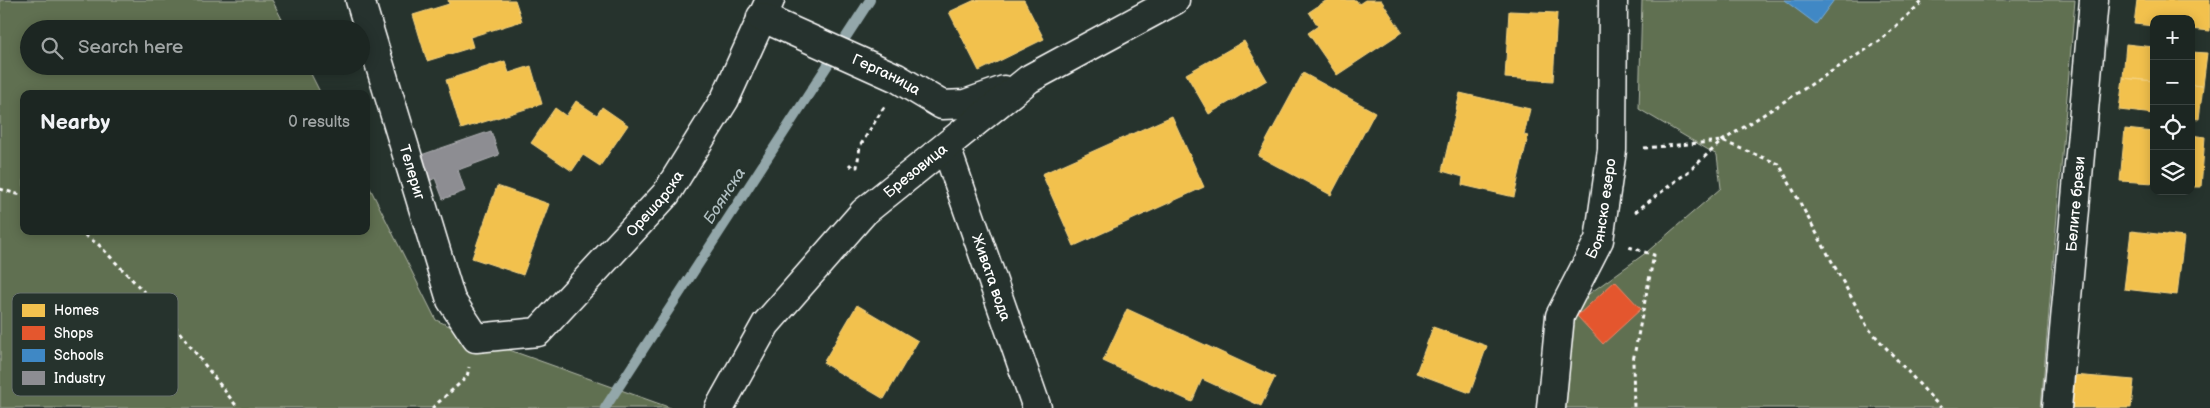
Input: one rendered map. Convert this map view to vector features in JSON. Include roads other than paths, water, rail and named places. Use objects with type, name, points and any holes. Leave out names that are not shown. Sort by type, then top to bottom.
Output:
[{"type":"street","name":"Телериг","points":[[360,0],[366,20]]},
{"type":"street","name":"Брезовица","points":[[720,408],[766,324],[864,212],[1029,79],[1175,0]]},
{"type":"street","name":"Боянско езеро","points":[[1551,408],[1560,316],[1599,240],[1612,150],[1613,0]]},
{"type":"street","name":"Белите брези","points":[[2057,408],[2094,0]]},
{"type":"street","name":"Орешарска","points":[[476,338],[538,332],[666,194],[725,99],[749,50],[763,6]]},
{"type":"street","name":"Герганица","points":[[763,6],[942,105],[965,104],[987,98],[1029,79]]},
{"type":"street","name":"Телериг","points":[[370,33],[450,300],[476,338]]},
{"type":"street","name":"Живата вода","points":[[946,147],[1037,408]]},
{"type":"waterway","name":"Боянска","points":[[605,408],[870,0]]}]
